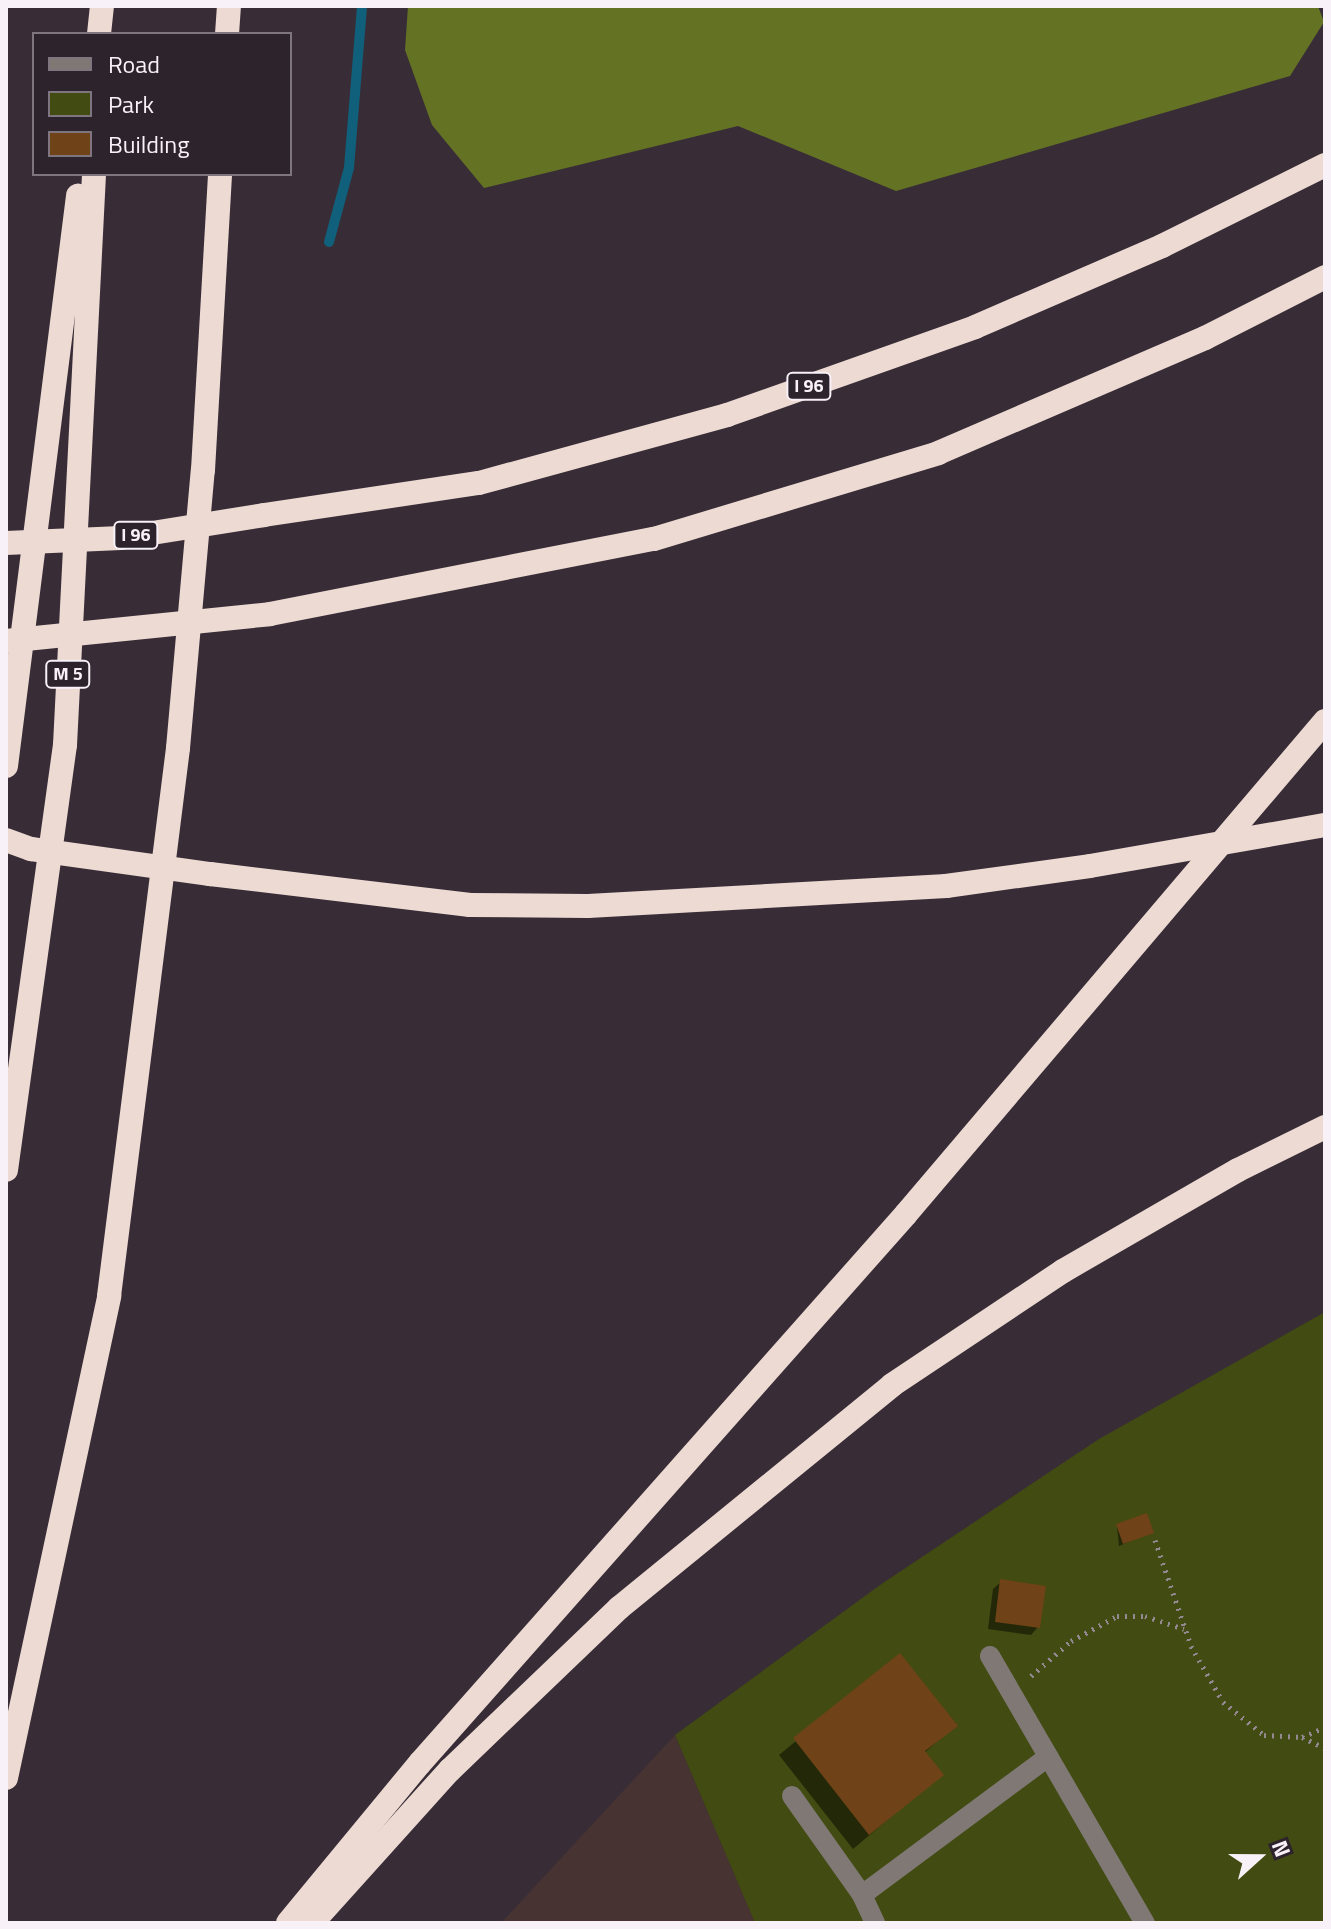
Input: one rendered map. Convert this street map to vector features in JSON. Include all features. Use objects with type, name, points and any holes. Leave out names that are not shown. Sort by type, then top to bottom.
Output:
[{"type":"highway","points":[[100,32],[102,6]]},
{"type":"highway","points":[[227,32],[229,6]]},
{"type":"highway","name":"I 96","points":[[6,543],[121,538],[479,483],[727,415],[975,327],[1162,246],[1325,165]]},
{"type":"highway","points":[[6,766],[81,176]]},
{"type":"highway","name":"M 5","points":[[6,1170],[65,745],[94,176]]},
{"type":"highway","points":[[6,1778],[109,1296],[178,748],[203,470],[220,176]]},
{"type":"highway","points":[[6,641],[270,614],[654,539],[938,453],[1205,338],[1325,277]]},
{"type":"highway","points":[[288,1923],[420,1763],[916,1203],[1325,721]]},
{"type":"highway","points":[[6,840],[31,849],[470,905],[588,906],[946,886],[1090,866],[1325,825]]},
{"type":"highway","points":[[6,851],[31,849]]},
{"type":"highway","points":[[312,1923],[450,1770],[619,1608],[892,1385],[1063,1271],[1238,1170],[1325,1127]]},
{"type":"lane","points":[[990,1656],[1145,1923]]},
{"type":"lane","points":[[862,1895],[1048,1757]]},
{"type":"lane","points":[[792,1796],[862,1895],[875,1923]]},
{"type":"path","points":[[1155,1540],[1185,1629],[1223,1702],[1264,1735],[1302,1737],[1325,1748]]},
{"type":"path","points":[[1011,1693],[1071,1641],[1117,1616],[1145,1616],[1185,1629]]},
{"type":"path","points":[[1302,1737],[1325,1727]]},
{"type":"shaded area","points":[[675,1735],[755,1923],[501,1923]]},
{"type":"green space","points":[[408,6],[1318,6],[1324,22],[1290,76],[896,191],[738,126],[484,188],[432,125],[405,50]]},
{"type":"green space","points":[[1325,1312],[1325,1923],[755,1923],[675,1735],[880,1585],[1099,1439]]},
{"type":"building","points":[[1147,1513],[1154,1533],[1123,1544],[1116,1524]]},
{"type":"building","points":[[1000,1579],[1046,1586],[1040,1628],[995,1622]]},
{"type":"building","points":[[900,1653],[958,1726],[925,1751],[944,1775],[869,1835],[793,1738]]},
{"type":"waterway","points":[[329,242],[349,168],[362,6]]}]
